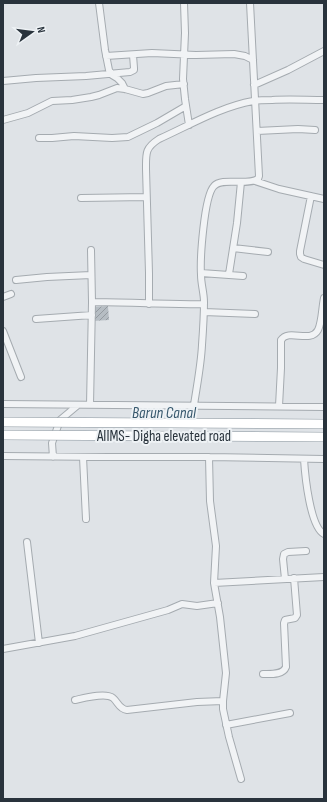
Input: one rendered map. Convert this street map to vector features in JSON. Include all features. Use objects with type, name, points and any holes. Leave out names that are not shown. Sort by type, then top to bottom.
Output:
[{"type":"highway","name":"AIIMS- Digha elevated road","points":[[3,422],[324,424]]},
{"type":"highway","name":"AIIMS- Digha elevated road","points":[[3,435],[324,437]]},
{"type":"street","points":[[99,3],[109,70],[112,75],[120,81],[125,89]]},
{"type":"street","points":[[184,3],[184,84],[189,125]]},
{"type":"street","points":[[250,3],[259,176],[255,181]]},
{"type":"street","points":[[254,86],[324,51]]},
{"type":"street","points":[[106,56],[152,53],[234,54],[245,56],[253,60]]},
{"type":"street","points":[[3,81],[112,75],[130,72],[134,70],[133,54]]},
{"type":"street","points":[[3,120],[33,111],[52,101],[91,97],[117,88],[148,94],[166,86],[184,84]]},
{"type":"street","points":[[149,304],[146,156],[148,149],[152,144],[226,108],[255,101],[324,100]]},
{"type":"street","points":[[39,138],[74,136],[112,138],[128,137],[158,123],[186,106]]},
{"type":"street","points":[[257,131],[298,129],[315,130]]},
{"type":"street","points":[[194,405],[202,346],[204,312],[201,250],[204,221],[213,186],[222,182],[255,181],[278,189],[324,199]]},
{"type":"street","points":[[229,274],[237,223],[241,182]]},
{"type":"street","points":[[311,196],[300,254],[304,259],[324,265]]},
{"type":"street","points":[[81,198],[146,197]]},
{"type":"street","points":[[233,248],[268,252]]},
{"type":"street","points":[[90,405],[92,315],[91,250]]},
{"type":"street","points":[[201,273],[244,276]]},
{"type":"street","points":[[16,280],[91,275]]},
{"type":"street","points":[[3,297],[11,294]]},
{"type":"street","points":[[279,406],[281,340],[289,335],[310,336],[316,332],[320,325],[324,298]]},
{"type":"street","points":[[92,302],[175,305],[204,304]]},
{"type":"street","points":[[204,312],[255,314]]},
{"type":"street","points":[[36,319],[92,315]]},
{"type":"street","points":[[3,331],[21,377]]},
{"type":"street","points":[[3,404],[324,407]]},
{"type":"street","points":[[53,457],[52,443],[60,420],[78,405]]},
{"type":"street","points":[[3,456],[324,459]]},
{"type":"street","points":[[83,457],[86,519]]},
{"type":"street","points":[[209,457],[210,501],[216,546],[214,583],[218,603],[226,673],[223,709],[241,778]]},
{"type":"street","points":[[304,459],[314,518],[318,529],[324,534]]},
{"type":"street","points":[[27,542],[39,643]]},
{"type":"street","points":[[285,579],[283,560],[284,554],[288,552],[306,551]]},
{"type":"street","points":[[214,583],[324,577]]},
{"type":"street","points":[[263,674],[279,673],[286,670],[284,622],[285,620],[295,618],[296,615],[294,578]]},
{"type":"street","points":[[3,649],[80,635],[168,610],[182,604],[197,606],[218,603]]},
{"type":"street","points":[[75,700],[108,695],[115,700],[123,710],[186,703],[223,701]]},
{"type":"street","points":[[226,725],[290,713]]},
{"type":"building","points":[[108,306],[109,320],[93,321],[92,307]]},
{"type":"water label","name":"Barun Canal","points":[[164,413]]}]
